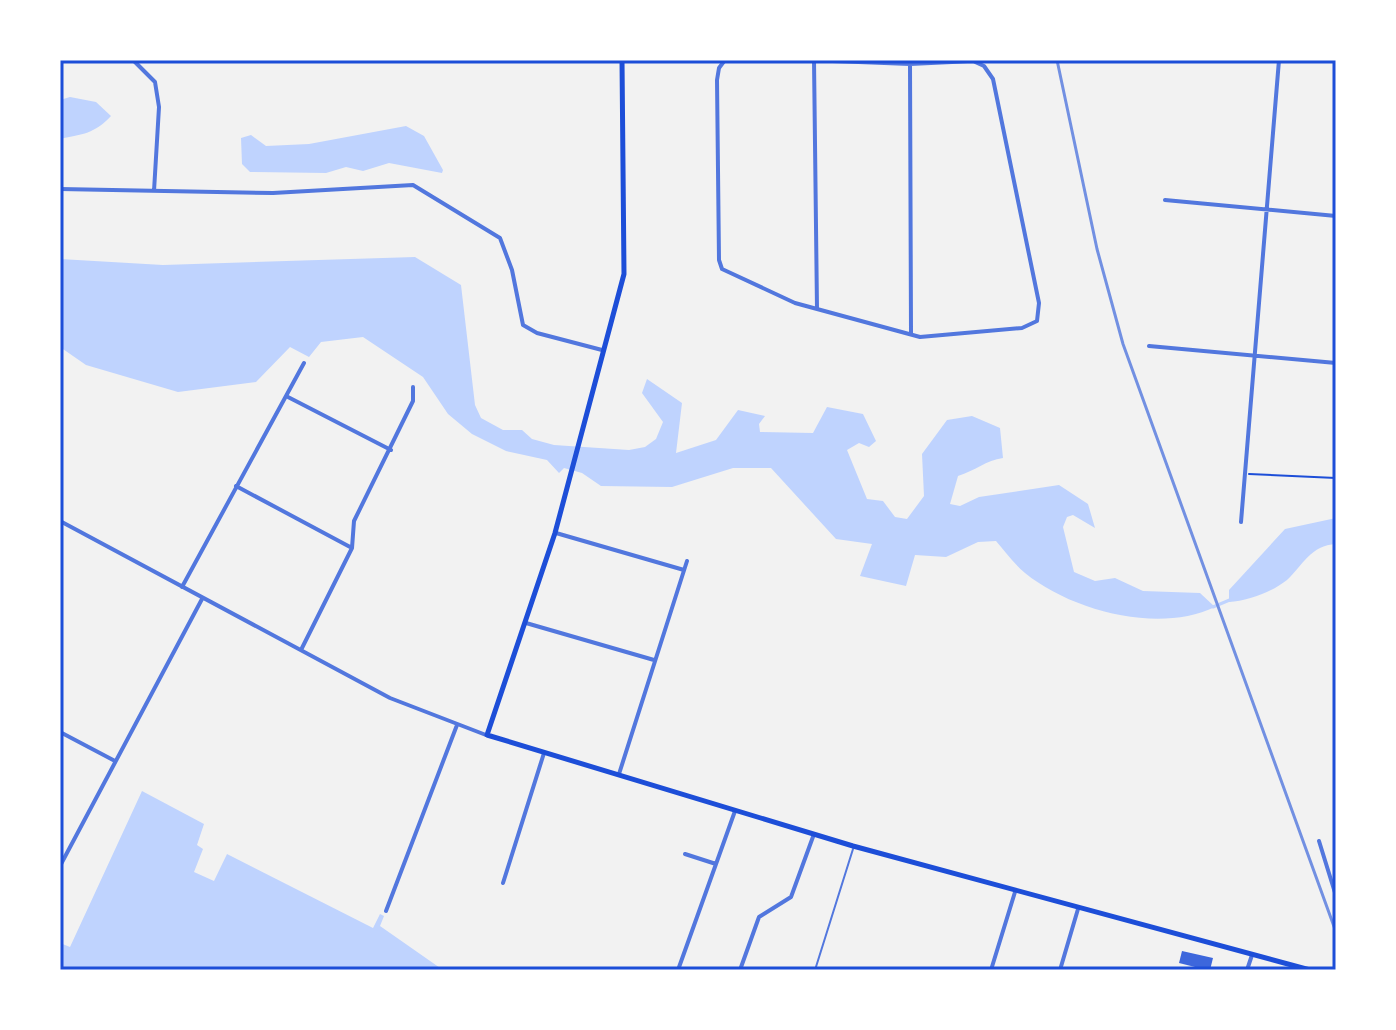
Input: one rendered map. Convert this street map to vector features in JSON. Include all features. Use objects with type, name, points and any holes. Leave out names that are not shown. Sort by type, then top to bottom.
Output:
[{"type":"main road","points":[[622,60],[624,274],[555,533],[487,735],[853,846],[1310,970]]},
{"type":"street","points":[[133,60],[155,82],[159,107],[154,191]]},
{"type":"street","points":[[725,60],[719,68],[717,80],[719,260],[722,269],[817,309],[911,334],[931,337],[1031,326],[1037,321],[1039,303],[993,79],[984,66],[973,61],[910,64],[807,60]]},
{"type":"street","points":[[814,60],[817,309]]},
{"type":"street","points":[[1241,522],[1279,60]]},
{"type":"street","points":[[910,64],[911,334]]},
{"type":"street","points":[[60,189],[273,193],[413,185],[500,238],[512,270],[523,325],[541,334],[602,350]]},
{"type":"street","points":[[1165,200],[1336,216]]},
{"type":"street","points":[[1149,346],[1336,363]]},
{"type":"street","points":[[182,587],[304,363]]},
{"type":"street","points":[[301,650],[352,548],[354,521],[391,451],[413,401],[413,387]]},
{"type":"street","points":[[286,396],[391,451]]},
{"type":"street","points":[[236,486],[352,548]]},
{"type":"street","points":[[60,521],[390,698],[487,735]]},
{"type":"street","points":[[555,533],[684,570]]},
{"type":"street","points":[[619,774],[687,561]]},
{"type":"street","points":[[60,866],[202,599]]},
{"type":"street","points":[[526,623],[654,660]]},
{"type":"street","points":[[386,911],[457,725]]},
{"type":"street","points":[[60,732],[115,761]]},
{"type":"street","points":[[503,883],[544,753]]},
{"type":"street","points":[[678,970],[736,809]]},
{"type":"street","points":[[740,970],[759,917],[791,897],[814,834]]},
{"type":"street","points":[[1319,841],[1336,896]]},
{"type":"street","points":[[685,854],[716,864]]},
{"type":"street","points":[[991,970],[1015,892]]},
{"type":"street","points":[[1060,970],[1078,909]]},
{"type":"street","points":[[1247,970],[1252,955]]},
{"type":"lane","points":[[815,970],[853,846]]},
{"type":"path","points":[[1245,473],[1336,478]]},
{"type":"water","points":[[70,97],[96,102],[111,116],[93,130],[60,139],[60,100]]},
{"type":"water","points":[[406,126],[424,136],[442,173],[389,163],[363,171],[346,167],[326,173],[250,172],[242,164],[241,138],[251,135],[266,146],[309,144]]},
{"type":"water","points":[[415,257],[461,285],[475,405],[481,418],[503,430],[522,430],[532,439],[554,445],[629,450],[645,447],[656,439],[663,422],[642,393],[647,379],[682,403],[676,453],[716,440],[738,410],[765,416],[759,424],[760,432],[813,433],[827,407],[863,414],[876,441],[869,447],[859,443],[847,450],[867,499],[883,501],[895,517],[907,519],[924,496],[922,454],[947,420],[972,416],[1000,428],[1003,458],[958,476],[950,504],[960,506],[979,497],[1059,485],[1088,504],[1095,528],[1073,515],[1067,517],[1063,527],[1074,572],[1095,581],[1115,578],[1143,591],[1200,593],[1215,607],[1193,615],[1168,618],[1143,618],[1091,608],[1044,586],[1025,573],[996,541],[978,542],[946,557],[915,555],[906,586],[860,576],[872,544],[836,539],[771,468],[733,468],[672,487],[601,486],[582,473],[564,468],[559,473],[547,460],[506,451],[472,434],[448,414],[423,377],[363,337],[321,342],[309,357],[290,347],[256,382],[178,392],[86,365],[60,347],[60,259],[163,265]]},
{"type":"water","points":[[1336,518],[1336,544],[1314,552],[1287,580],[1274,588],[1252,598],[1229,602],[1229,590],[1285,529]]},
{"type":"water","points":[[142,791],[204,824],[197,845],[203,849],[194,872],[214,881],[227,854],[373,928],[380,914],[384,916],[380,926],[443,970],[60,970],[60,943],[70,947]]},
{"type":"building","points":[[1182,951],[1213,958],[1210,970],[1194,970],[1195,967],[1179,963]]},
{"type":"waterway","points":[[1213,607],[1232,599]]},
{"type":"railway","points":[[1057,60],[1097,249],[1123,344],[1336,932]]}]
